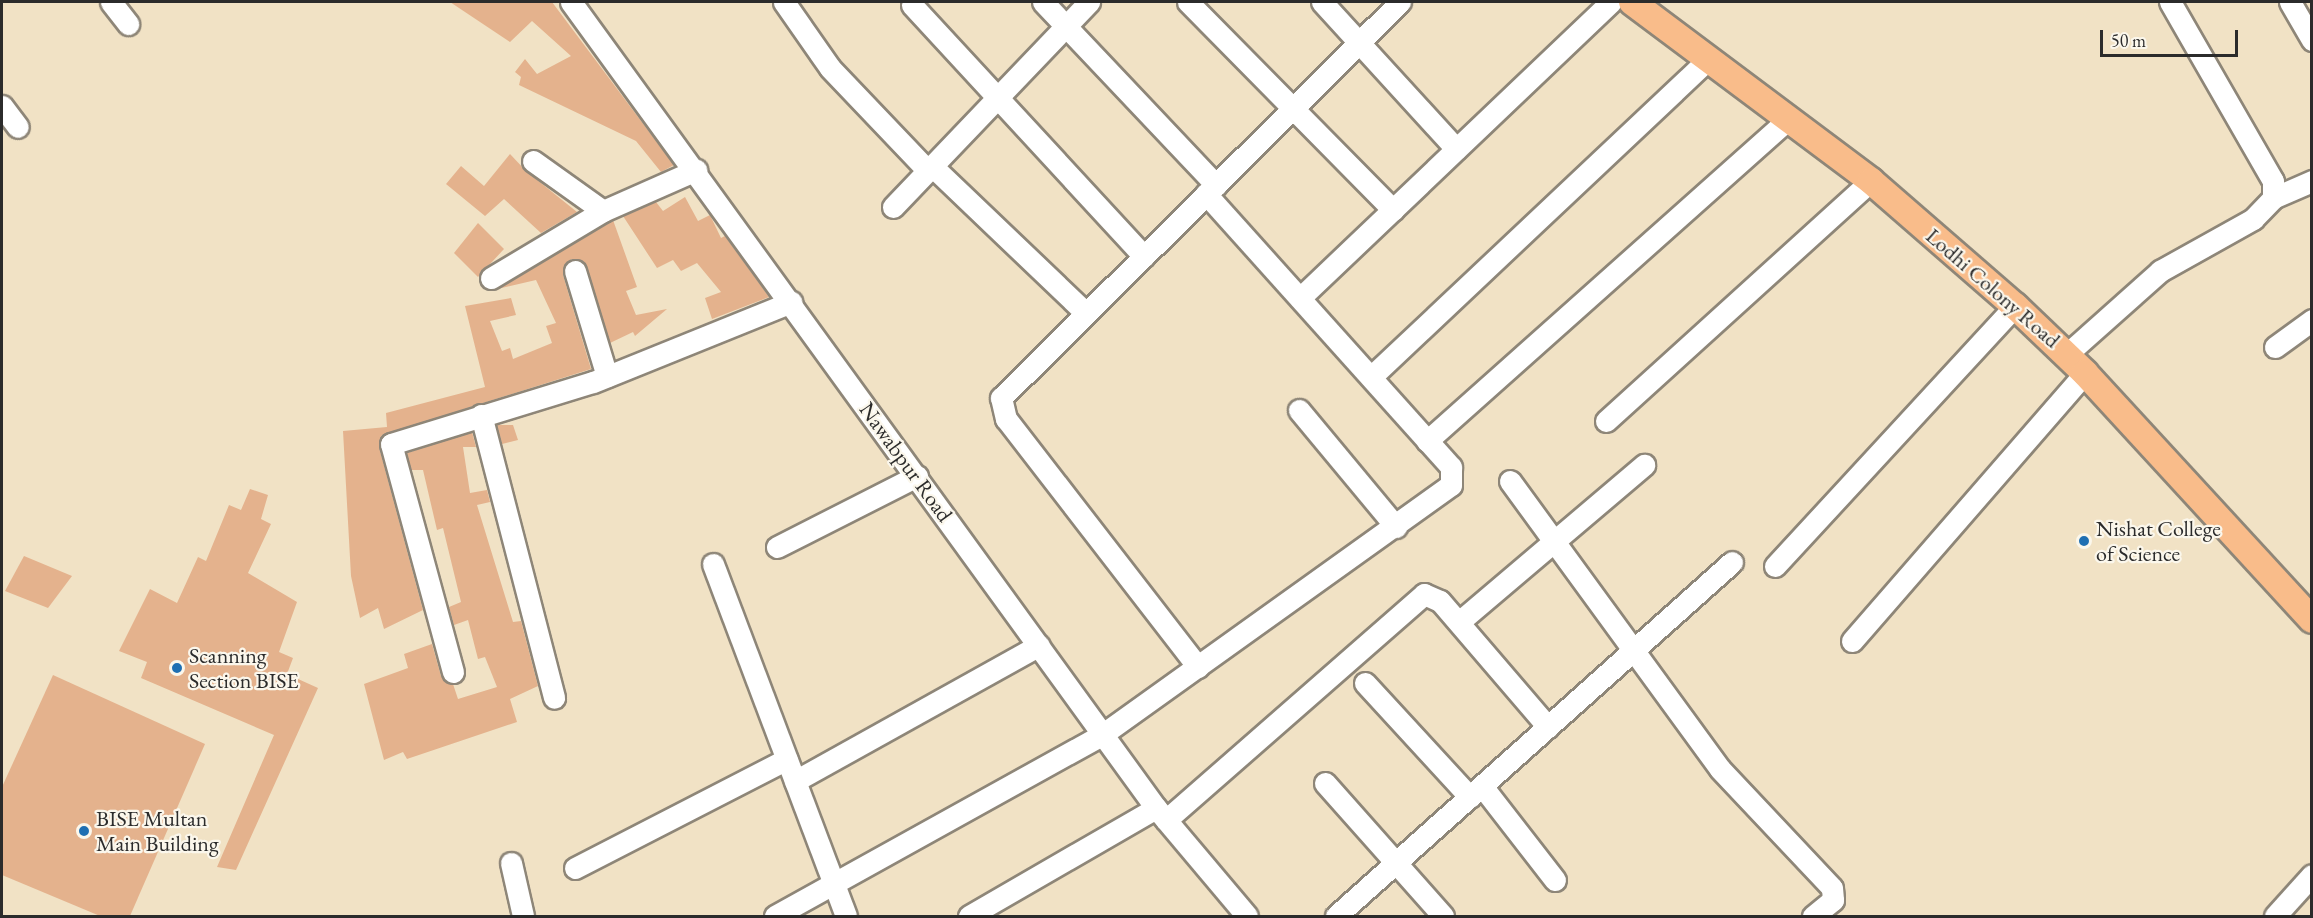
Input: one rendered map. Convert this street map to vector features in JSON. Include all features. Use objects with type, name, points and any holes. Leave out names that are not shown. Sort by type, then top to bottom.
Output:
[{"type":"main road","name":"Lodhi Colony Road","points":[[1632,2],[1871,181],[2067,354],[2312,620]]},
{"type":"street","points":[[111,2],[128,24]]},
{"type":"street","name":"Nawabpur Road","points":[[571,2],[696,170],[1161,814],[1247,916]]},
{"type":"street","points":[[784,2],[830,68],[930,168],[1086,313]]},
{"type":"street","points":[[775,916],[1103,734],[1396,527],[1455,479],[1427,441],[1300,298],[1211,189],[1043,2]]},
{"type":"street","points":[[893,207],[1089,2]]},
{"type":"street","points":[[1188,2],[1393,210]]},
{"type":"street","points":[[1322,2],[1456,149]]},
{"type":"street","points":[[1198,667],[1000,407],[1001,398],[1400,2]]},
{"type":"street","points":[[1300,298],[1611,2]]},
{"type":"street","points":[[2170,2],[2273,182],[2273,198]]},
{"type":"street","points":[[2290,2],[2312,40]]},
{"type":"street","points":[[912,5],[1144,256]]},
{"type":"street","points":[[1371,378],[1708,59]]},
{"type":"street","points":[[2,106],[18,127]]},
{"type":"street","points":[[1427,441],[1788,119]]},
{"type":"street","points":[[533,161],[603,211]]},
{"type":"street","points":[[490,278],[603,211],[696,170]]},
{"type":"street","points":[[1606,421],[1871,181]]},
{"type":"street","points":[[2067,354],[2152,276],[2253,219],[2273,198],[2312,181]]},
{"type":"street","points":[[576,271],[608,376]]},
{"type":"street","points":[[453,672],[389,450],[397,440],[608,376],[791,302]]},
{"type":"street","points":[[1776,566],[2014,306]]},
{"type":"street","points":[[2275,347],[2312,320]]},
{"type":"street","points":[[1852,640],[2085,373]]},
{"type":"street","points":[[1299,410],[1396,527]]},
{"type":"street","points":[[481,416],[554,698]]},
{"type":"street","points":[[1458,622],[1551,539],[1644,465]]},
{"type":"street","points":[[777,547],[917,476]]},
{"type":"street","points":[[1510,481],[1720,769],[1832,888],[1833,900],[1813,916]]},
{"type":"street","points":[[1336,916],[1732,562]]},
{"type":"street","points":[[713,564],[846,916]]},
{"type":"street","points":[[969,916],[1161,814],[1424,594],[1440,601],[1548,727]]},
{"type":"street","points":[[795,782],[1039,645]]},
{"type":"street","points":[[1365,683],[1476,791],[1555,880]]},
{"type":"street","points":[[575,868],[787,759]]},
{"type":"street","points":[[1324,783],[1443,916]]},
{"type":"street","points":[[511,863],[523,916]]},
{"type":"street","points":[[2276,916],[2312,875]]},
{"type":"building","points":[[450,2],[552,2],[674,165],[661,172],[636,141],[519,85],[521,77],[515,72],[525,59],[537,74],[571,56],[532,21],[510,42]]},
{"type":"building","points":[[510,154],[526,171],[577,212],[541,233],[504,199],[485,216],[446,184],[461,166],[484,186]]},
{"type":"building","points":[[685,197],[698,221],[710,215],[721,238],[725,236],[769,297],[712,319],[705,298],[721,292],[697,263],[681,271],[673,260],[657,268],[623,216],[656,202],[663,211]]},
{"type":"building","points":[[613,220],[637,287],[626,291],[636,315],[667,309],[635,336],[633,332],[610,343],[587,267],[571,259],[563,275],[591,369],[382,435],[379,447],[423,610],[384,629],[378,608],[360,618],[351,576],[343,431],[387,427],[386,413],[485,387],[465,306],[511,298],[516,315],[490,321],[502,351],[510,348],[513,359],[552,343],[546,326],[556,323],[536,280],[493,290]]},
{"type":"building","points":[[478,223],[504,249],[478,277],[454,253]]},
{"type":"building","points":[[497,425],[513,425],[518,440],[502,444]]},
{"type":"building","points":[[472,432],[476,447],[463,447],[470,493],[487,490],[490,502],[477,505],[513,622],[521,621],[538,686],[510,699],[517,722],[407,759],[403,752],[384,760],[364,684],[408,668],[404,654],[432,644],[441,676],[453,684],[458,699],[497,687],[485,657],[478,659],[468,620],[454,625],[449,607],[461,602],[443,528],[437,530],[423,470],[411,470],[407,453]]},
{"type":"building","points":[[250,489],[268,495],[261,519],[271,524],[248,573],[297,602],[279,652],[293,658],[287,674],[318,688],[236,870],[217,867],[274,735],[141,678],[147,662],[119,651],[150,589],[177,603],[198,557],[206,561],[229,505],[241,510]]},
{"type":"building","points":[[24,556],[72,576],[48,608],[5,591]]},
{"type":"building","name":"BISE Multan Main Building","points":[[53,675],[205,744],[130,916],[100,916],[2,875],[2,787]]},
{"type":"place","name":"Nishat College of Science","points":[[2084,541]]},
{"type":"place","name":"Scanning Section BISE","points":[[177,668]]},
{"type":"place","name":"BISE Multan Main Building","points":[[84,831]]}]
